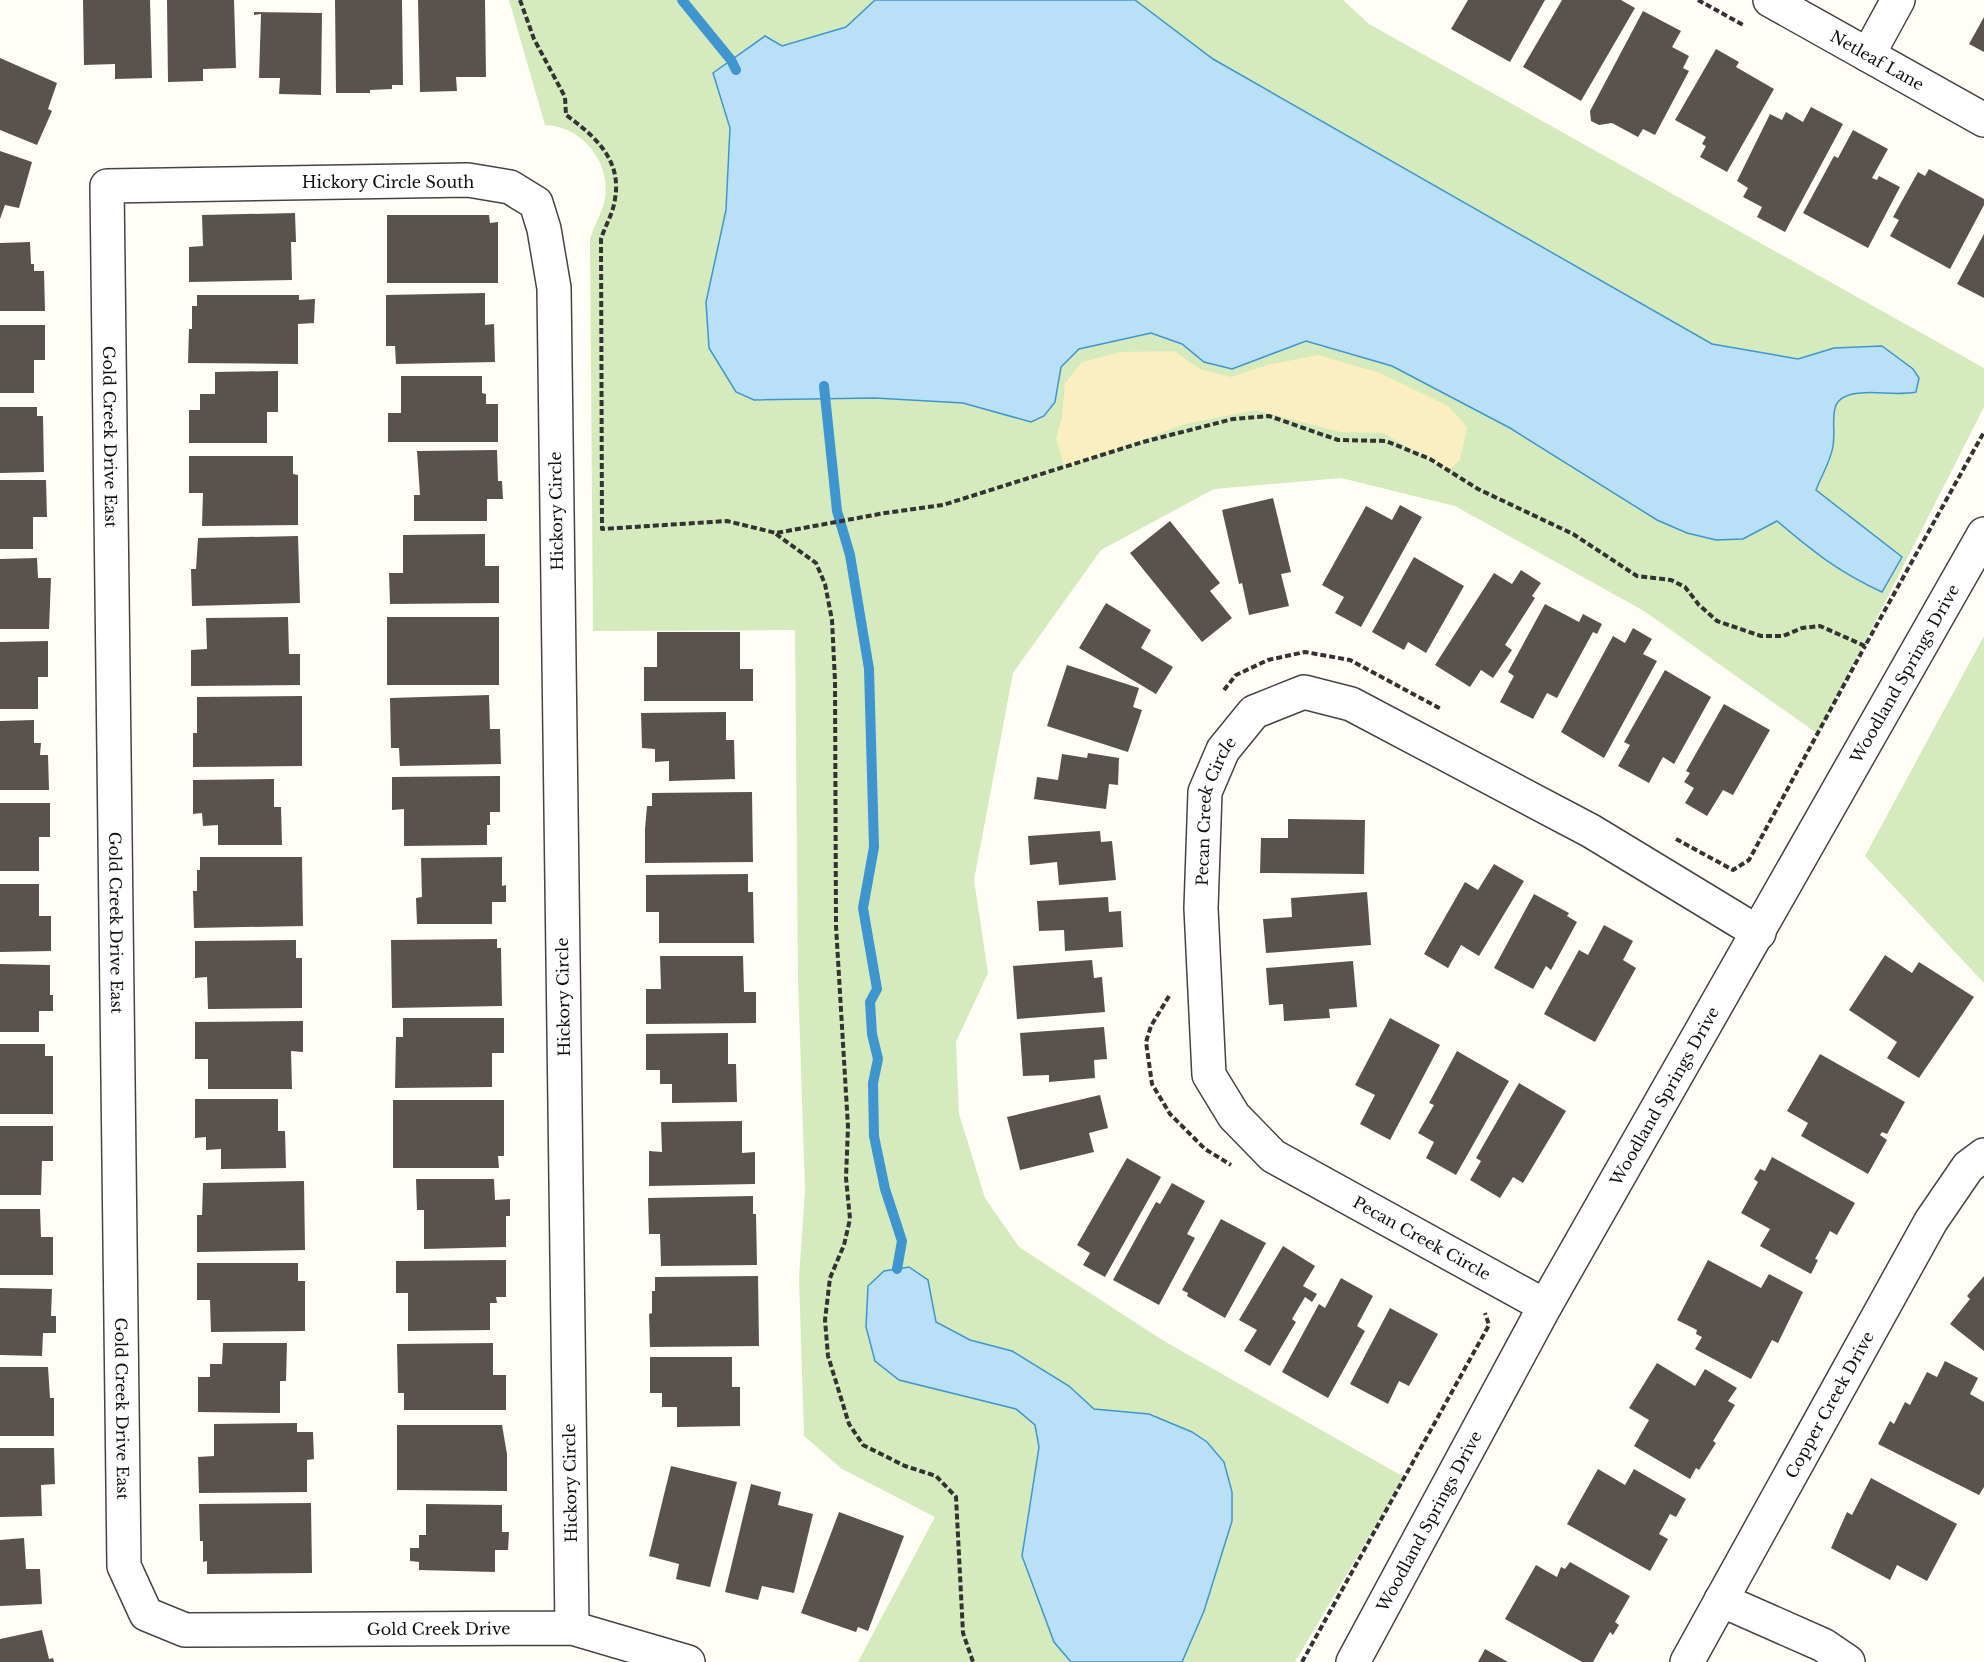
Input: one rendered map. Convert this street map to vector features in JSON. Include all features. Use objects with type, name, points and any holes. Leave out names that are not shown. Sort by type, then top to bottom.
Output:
[{"type":"street","name":"Netleaf Lane","points":[[1770,0],[1984,120]]},
{"type":"street","points":[[1868,55],[1898,0]]},
{"type":"street","name":"Hickory Circle South","points":[[107,186],[468,180],[510,187],[536,203],[544,229],[554,288],[554,366]]},
{"type":"street","name":"Gold Creek Drive East","points":[[107,186],[124,1566],[146,1614],[185,1630]]},
{"type":"street","name":"Hickory Circle","points":[[554,366],[572,1628]]},
{"type":"street","name":"Woodland Springs Drive","points":[[1353,1662],[1545,1306],[1984,534]]},
{"type":"street","name":"Pecan Creek Circle","points":[[1545,1306],[1273,1156],[1234,1116],[1209,1075],[1201,908],[1205,792],[1223,750],[1254,712],[1304,692],[1351,704],[1591,831],[1759,933]]},
{"type":"street","name":"Copper Creek Drive","points":[[1687,1662],[1931,1221],[1968,1167],[1984,1155]]},
{"type":"street","points":[[1721,1600],[1823,1645],[1848,1662]]},
{"type":"street","name":"Gold Creek Drive","points":[[185,1630],[572,1628],[688,1662]]},
{"type":"path","points":[[520,0],[534,39],[565,97],[566,115],[597,138],[609,158],[615,175],[615,199],[601,239],[602,529],[727,521],[776,533],[816,563],[825,584],[832,620],[836,681],[836,926],[848,1127],[846,1178],[850,1219],[844,1245],[830,1278],[825,1320],[828,1356],[849,1424],[863,1444],[905,1466],[936,1476],[956,1497],[963,1633],[973,1662]]},
{"type":"path","points":[[776,533],[943,505],[1143,442],[1233,419],[1269,416],[1338,440],[1386,441],[1430,459],[1478,489],[1573,534],[1637,576],[1671,580],[1685,586],[1699,605],[1717,621],[1761,636],[1783,636],[1802,628],[1820,626],[1865,645]]},
{"type":"path","points":[[1674,838],[1733,870],[1749,860],[1984,432]]},
{"type":"path","points":[[1222,693],[1236,675],[1268,660],[1305,652],[1350,660],[1451,715]]},
{"type":"path","points":[[1170,988],[1168,998],[1151,1026],[1146,1042],[1152,1084],[1170,1114],[1205,1149],[1235,1168]]},
{"type":"path","points":[[1302,1662],[1489,1325],[1485,1311]]},
{"type":"green space","points":[[509,0],[1343,0],[1369,24],[1984,368],[1984,407],[1818,734],[1644,611],[1455,506],[1341,478],[1214,489],[1101,550],[1013,673],[974,880],[988,973],[956,1042],[959,1114],[985,1198],[1019,1247],[1164,1341],[1404,1477],[1295,1662],[858,1662],[935,1517],[842,1469],[804,1436],[799,1278],[805,1191],[798,980],[795,630],[593,631],[590,239],[604,204],[606,185],[598,160],[582,139],[558,127],[545,125]]},
{"type":"green space","points":[[1984,636],[1984,983],[1865,856]]},
{"type":"sand","points":[[1174,351],[1200,369],[1231,377],[1267,365],[1318,355],[1380,373],[1448,406],[1467,427],[1460,460],[1449,471],[1383,433],[1340,432],[1256,410],[1185,424],[1065,468],[1056,439],[1062,417],[1065,383],[1082,362],[1120,352]]},
{"type":"water","points":[[875,0],[1135,0],[1213,59],[1712,344],[1798,359],[1834,348],[1882,346],[1913,369],[1919,378],[1916,392],[1860,393],[1841,399],[1834,412],[1832,452],[1816,490],[1902,557],[1882,592],[1827,561],[1777,521],[1743,539],[1716,540],[1687,533],[1657,520],[1510,428],[1392,366],[1306,341],[1232,369],[1204,362],[1182,344],[1151,333],[1079,349],[1061,367],[1055,402],[1044,416],[1031,422],[963,403],[875,398],[754,400],[736,392],[709,348],[706,302],[726,210],[730,128],[713,73],[765,36],[782,46],[846,27]]},
{"type":"water","points":[[909,1267],[928,1280],[936,1322],[970,1340],[1012,1351],[1069,1386],[1094,1409],[1149,1414],[1192,1432],[1207,1442],[1224,1462],[1232,1492],[1232,1521],[1204,1611],[1182,1662],[1071,1662],[1054,1642],[1022,1556],[1039,1447],[1035,1425],[1016,1409],[899,1380],[875,1361],[866,1327],[868,1286],[884,1271]]},
{"type":"building","points":[[83,0],[150,0],[152,78],[115,79],[115,64],[84,65]]},
{"type":"building","points":[[167,0],[234,0],[236,68],[203,69],[203,81],[168,82]]},
{"type":"building","points":[[335,0],[402,0],[403,85],[392,85],[392,89],[370,90],[370,93],[336,93]]},
{"type":"building","points":[[418,0],[485,0],[486,77],[456,77],[457,91],[420,92]]},
{"type":"building","points":[[1468,0],[1545,0],[1510,62],[1451,29]]},
{"type":"building","points":[[1562,0],[1621,0],[1635,8],[1581,101],[1523,67]]},
{"type":"building","points":[[1643,11],[1681,31],[1672,47],[1689,56],[1683,68],[1689,71],[1655,135],[1643,129],[1638,137],[1612,123],[1599,125],[1591,121],[1590,111]]},
{"type":"building","points":[[254,12],[322,13],[321,95],[279,94],[280,78],[259,78],[261,14],[254,15]]},
{"type":"building","points":[[1984,17],[1984,52],[1969,44]]},
{"type":"building","points":[[1716,49],[1739,62],[1736,67],[1774,89],[1727,172],[1700,157],[1706,146],[1702,144],[1706,137],[1675,120]]},
{"type":"building","points":[[0,58],[57,83],[48,109],[52,111],[37,145],[0,130]]},
{"type":"building","points":[[1811,107],[1843,124],[1785,232],[1757,217],[1762,207],[1743,197],[1748,188],[1737,181],[1770,114],[1782,120],[1786,112],[1803,122]]},
{"type":"building","points":[[1853,130],[1888,149],[1872,178],[1877,180],[1879,176],[1900,187],[1868,248],[1803,213],[1834,156],[1838,158]]},
{"type":"building","points":[[0,151],[32,162],[19,208],[5,205],[0,219]]},
{"type":"building","points":[[1929,169],[1984,199],[1984,205],[1950,269],[1890,236],[1899,220],[1893,217],[1918,172],[1925,176]]},
{"type":"building","points":[[295,213],[296,242],[291,242],[292,280],[189,282],[189,247],[203,246],[202,215]]},
{"type":"building","points":[[387,215],[489,215],[490,223],[498,222],[498,283],[387,283]]},
{"type":"building","points":[[1984,234],[1984,298],[1957,284]]},
{"type":"building","points":[[30,242],[31,264],[34,264],[34,271],[44,271],[45,311],[0,311],[0,243]]},
{"type":"building","points":[[485,293],[485,325],[494,324],[495,362],[396,364],[395,346],[386,346],[386,295]]},
{"type":"building","points":[[197,295],[299,295],[299,300],[315,299],[314,323],[298,324],[298,364],[188,363],[192,306],[197,306]]},
{"type":"building","points":[[0,325],[45,325],[45,360],[34,360],[34,393],[0,393]]},
{"type":"building","points":[[278,371],[278,412],[267,412],[267,443],[189,443],[189,410],[200,410],[200,394],[215,394],[215,372]]},
{"type":"building","points":[[401,376],[482,376],[482,393],[486,394],[486,404],[498,404],[498,442],[388,442],[388,413],[401,413]]},
{"type":"building","points":[[0,407],[37,407],[37,416],[43,416],[44,472],[0,473]]},
{"type":"building","points":[[497,450],[498,481],[502,481],[503,499],[487,499],[487,521],[414,521],[414,495],[420,495],[417,451]]},
{"type":"building","points":[[189,456],[293,456],[293,474],[298,475],[298,525],[202,526],[203,493],[189,493]]},
{"type":"building","points":[[0,480],[46,480],[47,517],[33,517],[33,549],[0,549]]},
{"type":"building","points":[[1273,498],[1291,572],[1281,574],[1289,606],[1249,615],[1242,583],[1239,584],[1222,510]]},
{"type":"building","points":[[1400,505],[1422,517],[1361,627],[1335,613],[1344,597],[1322,585],[1366,506],[1392,520]]},
{"type":"building","points":[[1170,521],[1220,583],[1210,591],[1232,618],[1202,642],[1130,553]]},
{"type":"building","points":[[485,534],[485,566],[499,566],[499,603],[390,604],[389,573],[403,573],[403,535]]},
{"type":"building","points":[[298,536],[300,603],[192,606],[191,569],[196,569],[198,538]]},
{"type":"building","points":[[1414,557],[1464,586],[1426,653],[1408,642],[1404,650],[1372,632]]},
{"type":"building","points":[[37,558],[38,578],[51,578],[49,629],[0,629],[0,559]]},
{"type":"building","points":[[1521,570],[1541,583],[1532,596],[1535,598],[1505,645],[1512,650],[1493,678],[1481,670],[1470,687],[1435,665],[1494,573],[1512,584]]},
{"type":"building","points":[[1106,603],[1151,630],[1141,648],[1173,667],[1156,694],[1079,648]]},
{"type":"building","points":[[1545,604],[1579,622],[1583,614],[1602,624],[1597,634],[1593,632],[1557,698],[1547,693],[1533,719],[1500,702],[1514,676],[1508,672]]},
{"type":"building","points":[[288,617],[289,654],[300,654],[300,685],[191,686],[191,650],[207,649],[206,618]]},
{"type":"building","points":[[387,617],[499,617],[499,685],[387,685]]},
{"type":"building","points":[[1633,628],[1652,639],[1643,654],[1657,661],[1604,758],[1561,732],[1613,636],[1625,643]]},
{"type":"building","points":[[657,632],[740,632],[740,669],[753,669],[753,701],[644,701],[644,667],[657,667]]},
{"type":"building","points":[[48,641],[48,677],[38,677],[38,709],[0,709],[0,642]]},
{"type":"building","points":[[1067,665],[1139,688],[1133,707],[1142,710],[1128,752],[1047,726]]},
{"type":"building","points":[[1665,670],[1711,697],[1674,764],[1663,757],[1649,783],[1618,766],[1630,745],[1624,742]]},
{"type":"building","points":[[489,695],[490,729],[500,729],[501,764],[400,766],[399,748],[391,748],[390,698]]},
{"type":"building","points":[[302,696],[302,766],[193,767],[193,733],[197,733],[197,697]]},
{"type":"building","points":[[1724,704],[1770,730],[1733,795],[1723,790],[1707,816],[1685,803],[1694,788],[1684,782],[1690,773],[1686,771]]},
{"type":"building","points":[[726,712],[726,740],[734,740],[735,779],[669,781],[669,761],[655,762],[655,749],[642,748],[641,713]]},
{"type":"building","points":[[34,720],[34,743],[41,743],[40,755],[48,755],[49,790],[0,790],[0,721]]},
{"type":"building","points":[[1088,753],[1119,758],[1118,785],[1109,784],[1106,809],[1034,799],[1037,777],[1058,780],[1062,754],[1087,758]]},
{"type":"building","points":[[500,776],[500,812],[490,812],[490,825],[487,825],[487,845],[404,846],[404,809],[392,810],[392,777]]},
{"type":"building","points":[[274,779],[274,807],[281,807],[282,845],[218,845],[218,825],[203,826],[202,813],[193,814],[193,780]]},
{"type":"building","points":[[752,792],[753,862],[645,863],[647,806],[652,806],[652,793]]},
{"type":"building","points":[[0,803],[50,803],[50,837],[39,837],[39,871],[0,871]]},
{"type":"building","points":[[1288,819],[1365,820],[1364,874],[1260,873],[1261,838],[1288,838]]},
{"type":"building","points":[[1100,831],[1101,842],[1112,841],[1116,880],[1059,885],[1057,862],[1030,865],[1028,836]]},
{"type":"building","points":[[200,857],[302,857],[303,926],[194,928],[193,891],[197,891],[197,870],[200,870]]},
{"type":"building","points":[[502,857],[502,886],[506,885],[506,902],[492,902],[492,924],[417,924],[416,898],[422,897],[421,858]]},
{"type":"building","points":[[1494,864],[1524,881],[1479,956],[1461,945],[1448,968],[1424,954],[1465,882],[1478,890]]},
{"type":"building","points":[[748,874],[748,892],[753,892],[754,943],[659,943],[659,912],[646,912],[646,875]]},
{"type":"building","points":[[0,884],[39,884],[39,916],[51,916],[51,951],[0,952]]},
{"type":"building","points":[[1367,892],[1371,945],[1266,953],[1263,919],[1292,917],[1291,898]]},
{"type":"building","points":[[1534,894],[1569,913],[1567,916],[1577,922],[1551,970],[1546,966],[1533,989],[1494,968]]},
{"type":"building","points":[[1108,897],[1109,912],[1121,911],[1123,947],[1065,951],[1064,930],[1039,931],[1037,901]]},
{"type":"building","points":[[1604,925],[1633,941],[1623,960],[1636,968],[1595,1042],[1544,1014],[1579,950],[1588,955]]},
{"type":"building","points":[[497,939],[497,948],[501,948],[502,1006],[392,1008],[391,940]]},
{"type":"building","points":[[296,940],[296,958],[302,958],[302,1008],[208,1009],[207,977],[195,978],[195,941]]},
{"type":"building","points":[[1885,955],[1912,973],[1919,962],[1974,997],[1919,1078],[1887,1058],[1897,1042],[1849,1010]]},
{"type":"building","points":[[660,956],[743,956],[744,992],[756,992],[756,1023],[646,1024],[646,989],[661,989]]},
{"type":"building","points":[[1092,960],[1094,978],[1102,977],[1105,1012],[1017,1019],[1013,966]]},
{"type":"building","points":[[1353,961],[1357,1007],[1329,1009],[1330,1018],[1284,1021],[1283,1004],[1269,1005],[1266,968]]},
{"type":"building","points":[[0,964],[50,965],[50,995],[53,995],[53,1011],[39,1011],[39,1032],[0,1032]]},
{"type":"building","points":[[403,1018],[504,1018],[504,1053],[492,1053],[492,1087],[395,1088],[396,1037],[403,1037]]},
{"type":"building","points":[[1390,1018],[1440,1045],[1390,1140],[1360,1124],[1375,1095],[1355,1085]]},
{"type":"building","points":[[303,1021],[303,1052],[291,1051],[292,1089],[208,1089],[208,1059],[195,1059],[195,1022]]},
{"type":"building","points":[[1104,1027],[1107,1059],[1094,1060],[1095,1078],[1049,1082],[1049,1075],[1023,1076],[1020,1033]]},
{"type":"building","points":[[728,1033],[728,1064],[736,1064],[737,1102],[672,1103],[672,1084],[660,1084],[660,1070],[646,1070],[646,1034]]},
{"type":"building","points":[[0,1044],[45,1044],[45,1056],[53,1056],[53,1114],[0,1114]]},
{"type":"building","points":[[1457,1051],[1509,1081],[1456,1175],[1426,1158],[1434,1142],[1418,1133],[1434,1105],[1429,1103]]},
{"type":"building","points":[[1820,1054],[1905,1102],[1887,1134],[1882,1132],[1880,1135],[1887,1140],[1868,1174],[1801,1136],[1808,1123],[1787,1111]]},
{"type":"building","points":[[1519,1083],[1566,1111],[1523,1183],[1513,1177],[1500,1198],[1470,1180],[1481,1161],[1476,1158]]},
{"type":"building","points":[[1100,1095],[1108,1128],[1089,1133],[1094,1152],[1020,1170],[1007,1117]]},
{"type":"building","points":[[195,1099],[278,1099],[278,1131],[285,1131],[286,1168],[221,1169],[221,1149],[206,1150],[206,1137],[195,1138]]},
{"type":"building","points":[[393,1100],[504,1100],[504,1156],[498,1156],[499,1168],[393,1168]]},
{"type":"building","points":[[742,1121],[742,1153],[755,1152],[755,1184],[649,1186],[649,1151],[662,1152],[661,1122]]},
{"type":"building","points":[[0,1126],[53,1126],[53,1161],[42,1161],[41,1195],[0,1195]]},
{"type":"building","points":[[1772,1157],[1855,1203],[1837,1235],[1830,1231],[1815,1259],[1818,1260],[1811,1274],[1760,1246],[1770,1229],[1741,1213],[1758,1182],[1754,1179],[1760,1169],[1765,1171]]},
{"type":"building","points":[[1127,1158],[1161,1177],[1105,1277],[1083,1265],[1090,1253],[1077,1245]]},
{"type":"building","points":[[416,1179],[494,1179],[495,1200],[510,1199],[510,1216],[506,1216],[506,1247],[424,1249],[424,1210],[417,1210]]},
{"type":"building","points":[[304,1181],[305,1250],[197,1252],[197,1215],[202,1215],[203,1183]]},
{"type":"building","points":[[1172,1183],[1205,1201],[1187,1234],[1195,1238],[1159,1305],[1113,1280],[1156,1202],[1160,1204]]},
{"type":"building","points":[[753,1196],[753,1214],[756,1214],[757,1265],[661,1266],[660,1234],[649,1234],[648,1198]]},
{"type":"building","points":[[0,1209],[40,1209],[41,1237],[53,1237],[53,1275],[0,1275]]},
{"type":"building","points":[[1221,1219],[1266,1243],[1225,1318],[1187,1296],[1188,1293],[1182,1290]]},
{"type":"building","points":[[1283,1246],[1315,1266],[1303,1286],[1317,1294],[1312,1302],[1305,1297],[1292,1319],[1296,1322],[1270,1366],[1244,1351],[1257,1330],[1239,1320]]},
{"type":"building","points":[[506,1260],[506,1297],[496,1297],[497,1303],[490,1303],[490,1330],[408,1331],[408,1293],[396,1293],[396,1261]]},
{"type":"building","points":[[1708,1260],[1761,1288],[1769,1274],[1803,1292],[1778,1343],[1772,1340],[1751,1379],[1695,1349],[1702,1337],[1696,1334],[1697,1330],[1677,1320]]},
{"type":"building","points":[[197,1263],[298,1263],[298,1281],[305,1281],[305,1331],[211,1332],[210,1300],[197,1300]]},
{"type":"building","points":[[758,1276],[759,1346],[650,1347],[649,1314],[652,1313],[652,1291],[655,1291],[655,1277]]},
{"type":"building","points":[[1984,1276],[1984,1351],[1950,1324],[1970,1299],[1967,1296]]},
{"type":"building","points":[[1341,1278],[1373,1296],[1357,1326],[1365,1331],[1328,1398],[1282,1372],[1319,1304],[1325,1308]]},
{"type":"building","points":[[0,1288],[52,1289],[51,1316],[56,1316],[56,1333],[43,1333],[42,1356],[0,1355]]},
{"type":"building","points":[[1390,1308],[1438,1334],[1409,1386],[1399,1381],[1388,1404],[1350,1384]]},
{"type":"building","points":[[223,1343],[287,1343],[286,1381],[280,1381],[280,1413],[198,1412],[198,1377],[210,1377],[210,1364],[222,1364]]},
{"type":"building","points":[[493,1343],[493,1375],[506,1375],[506,1410],[404,1410],[404,1393],[398,1393],[397,1344]]},
{"type":"building","points":[[650,1357],[732,1357],[732,1387],[740,1387],[740,1426],[677,1427],[677,1407],[662,1407],[662,1393],[650,1393]]},
{"type":"building","points":[[1945,1361],[1978,1378],[1970,1394],[1984,1402],[1984,1487],[1979,1495],[1878,1444],[1890,1421],[1894,1424],[1905,1402],[1910,1405],[1927,1372],[1937,1377]]},
{"type":"building","points":[[1657,1363],[1695,1386],[1705,1369],[1737,1388],[1728,1401],[1735,1405],[1713,1441],[1716,1443],[1699,1470],[1696,1468],[1690,1479],[1634,1446],[1649,1420],[1629,1408]]},
{"type":"building","points":[[0,1367],[48,1367],[50,1398],[54,1398],[54,1436],[0,1436]]},
{"type":"building","points":[[297,1423],[297,1432],[313,1432],[314,1459],[307,1460],[307,1492],[199,1493],[198,1457],[214,1456],[214,1424]]},
{"type":"building","points":[[397,1425],[502,1425],[507,1454],[507,1491],[397,1490]]},
{"type":"building","points":[[0,1448],[54,1448],[55,1484],[41,1485],[42,1516],[0,1517]]},
{"type":"building","points":[[671,1466],[737,1482],[710,1587],[676,1579],[679,1564],[649,1556]]},
{"type":"building","points":[[1598,1469],[1625,1485],[1634,1469],[1686,1499],[1676,1517],[1670,1514],[1659,1534],[1668,1539],[1650,1571],[1567,1524]]},
{"type":"building","points":[[1871,1478],[1957,1524],[1927,1581],[1897,1565],[1890,1580],[1831,1548],[1847,1512],[1852,1515]]},
{"type":"building","points":[[751,1484],[781,1492],[778,1505],[813,1514],[794,1593],[762,1586],[758,1600],[725,1592]]},
{"type":"building","points":[[311,1503],[312,1573],[207,1574],[207,1561],[203,1562],[203,1541],[200,1541],[199,1504]]},
{"type":"building","points":[[426,1504],[502,1505],[502,1532],[509,1532],[508,1550],[495,1550],[495,1572],[419,1570],[419,1562],[410,1561],[410,1548],[419,1548],[419,1535],[426,1535]]},
{"type":"building","points":[[839,1512],[904,1536],[868,1631],[858,1627],[856,1632],[801,1613]]},
{"type":"building","points":[[24,1538],[26,1569],[40,1569],[42,1604],[0,1606],[0,1540]]},
{"type":"building","points":[[1570,1562],[1630,1596],[1615,1622],[1619,1625],[1613,1635],[1610,1632],[1593,1662],[1582,1662],[1505,1619],[1536,1565],[1557,1577],[1561,1567],[1565,1569]]},
{"type":"building","points":[[42,1630],[49,1659],[53,1658],[54,1662],[0,1662],[0,1639]]},
{"type":"building","points":[[1485,1649],[1508,1662],[1478,1662]]},
{"type":"waterway","points":[[682,0],[731,60],[736,70]]},
{"type":"waterway","points":[[824,386],[837,511],[850,555],[869,669],[874,847],[863,908],[877,989],[870,1002],[872,1034],[878,1059],[873,1083],[874,1136],[885,1189],[902,1241],[897,1269]]}]
